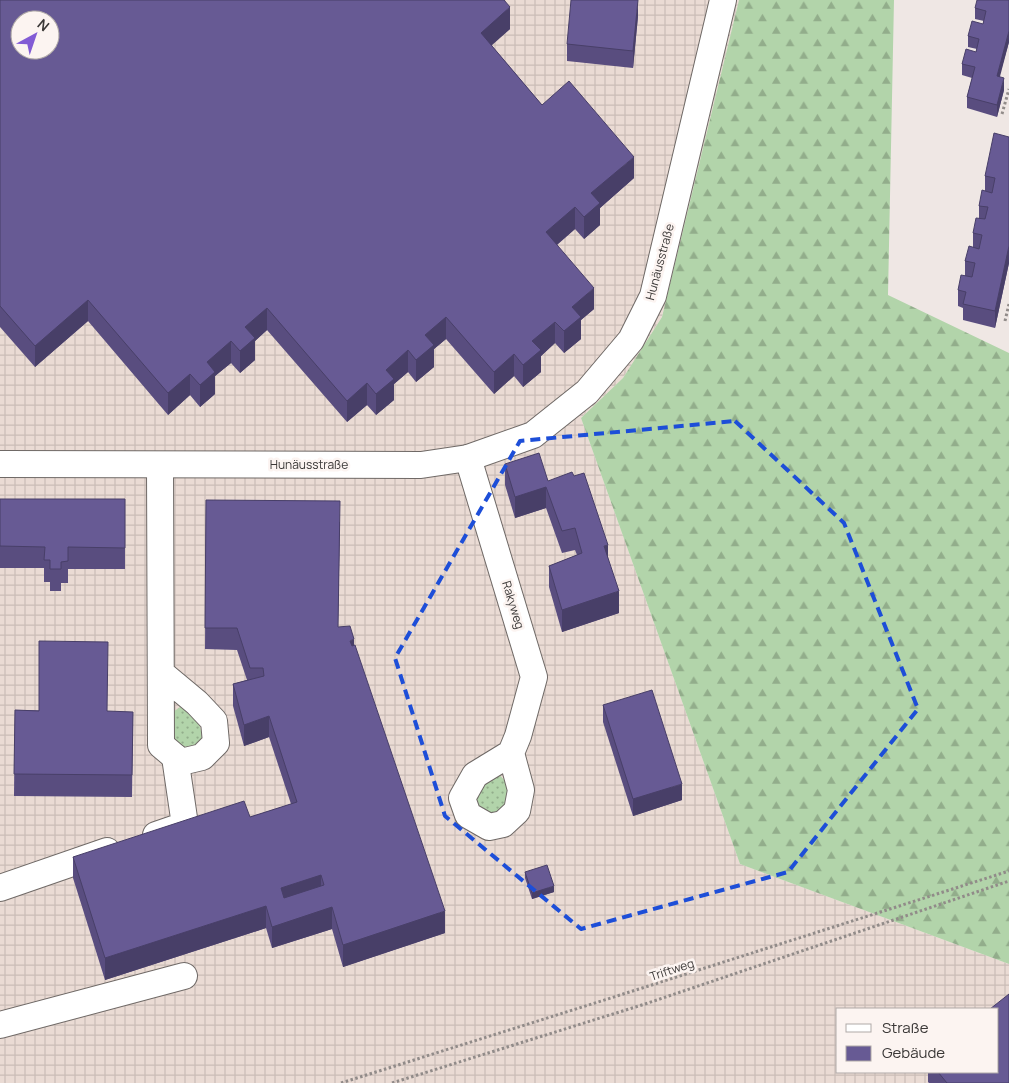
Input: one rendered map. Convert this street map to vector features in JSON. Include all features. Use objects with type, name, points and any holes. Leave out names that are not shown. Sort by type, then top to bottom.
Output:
[{"type":"street","name":"Hunäusstraße","points":[[0,464],[421,465],[468,458],[533,435],[588,392],[631,340],[653,296],[723,0]]},
{"type":"street","name":"Rakyweg","points":[[468,458],[534,677],[518,736],[511,753]]},
{"type":"street","points":[[160,465],[161,745],[181,762],[202,757],[216,743],[214,721],[197,703],[161,672]]},
{"type":"street","points":[[0,888],[185,825],[175,757]]},
{"type":"street","points":[[0,1025],[184,976]]},
{"type":"path","points":[[1002,114],[1009,89]]},
{"type":"path","points":[[1005,321],[1009,304]]},
{"type":"path","name":"Triftweg","points":[[340,1083],[1009,871]]},
{"type":"path","name":"Triftweg","points":[[392,1083],[645,1004],[1009,880]]},
{"type":"highlighted area","points":[[735,421],[844,523],[918,709],[788,872],[581,929],[445,816],[395,658],[520,441]]},
{"type":"shaded area","points":[[0,0],[739,0],[662,317],[623,378],[581,418],[740,864],[1009,964],[1009,1083],[0,1083]]},
{"type":"green space","points":[[739,0],[894,0],[888,295],[1009,353],[1009,964],[740,864],[581,418],[623,378],[662,317]]},
{"type":"green space","points":[[180,707],[191,711],[197,718],[200,726],[202,738],[192,747],[179,745],[173,735],[173,712]]},
{"type":"green space","points":[[499,774],[507,787],[508,795],[504,808],[501,811],[489,813],[480,811],[474,800],[477,788]]},
{"type":"building","points":[[0,0],[504,0],[510,7],[481,33],[542,105],[569,81],[634,157],[591,193],[600,203],[584,217],[575,207],[546,232],[594,288],[572,307],[581,317],[564,331],[555,322],[532,341],[541,350],[523,365],[514,354],[494,372],[446,317],[425,335],[434,345],[416,360],[408,350],[386,370],[394,379],[376,394],[367,383],[347,401],[267,308],[245,327],[255,338],[240,351],[231,341],[207,362],[215,372],[200,385],[190,374],[168,393],[88,300],[35,346],[0,306]]},
{"type":"building","points":[[571,0],[638,0],[633,51],[567,44]]},
{"type":"building","points":[[977,0],[1009,0],[1009,31],[997,76],[1004,78],[997,105],[967,97],[975,67],[962,64],[966,49],[976,52],[979,39],[968,36],[972,21],[983,24],[986,11],[975,8]]},
{"type":"building","points":[[994,133],[1009,137],[1009,246],[995,311],[963,304],[966,292],[958,290],[961,275],[972,277],[975,263],[965,261],[969,246],[979,249],[982,235],[973,233],[976,218],[985,219],[988,207],[979,206],[982,190],[992,193],[995,178],[985,176]]},
{"type":"building","points":[[539,453],[548,481],[572,472],[574,476],[584,473],[608,545],[604,546],[619,591],[562,610],[549,566],[582,553],[575,528],[562,531],[546,487],[515,497],[505,464]]},
{"type":"building","points":[[0,499],[125,499],[125,548],[68,547],[68,561],[61,562],[61,569],[50,569],[50,560],[44,560],[45,547],[0,546]]},
{"type":"building","points":[[206,500],[340,501],[338,627],[350,626],[354,639],[350,641],[352,646],[355,645],[445,911],[343,945],[332,907],[272,927],[266,906],[105,958],[73,857],[244,801],[250,817],[297,802],[269,716],[244,725],[233,684],[264,676],[263,668],[250,668],[237,628],[205,628]],"holes":[[[321,875],[324,885],[284,898],[281,888]]]},
{"type":"building","points":[[39,641],[108,642],[107,711],[133,712],[132,775],[14,774],[15,710],[39,711]]},
{"type":"building","points":[[652,690],[682,784],[633,799],[603,705]]},
{"type":"building","points":[[547,865],[554,886],[532,893],[525,872]]},
{"type":"building","points":[[1009,994],[1009,1083],[947,1083],[939,1073],[999,1073],[999,1008],[991,1008]]}]
